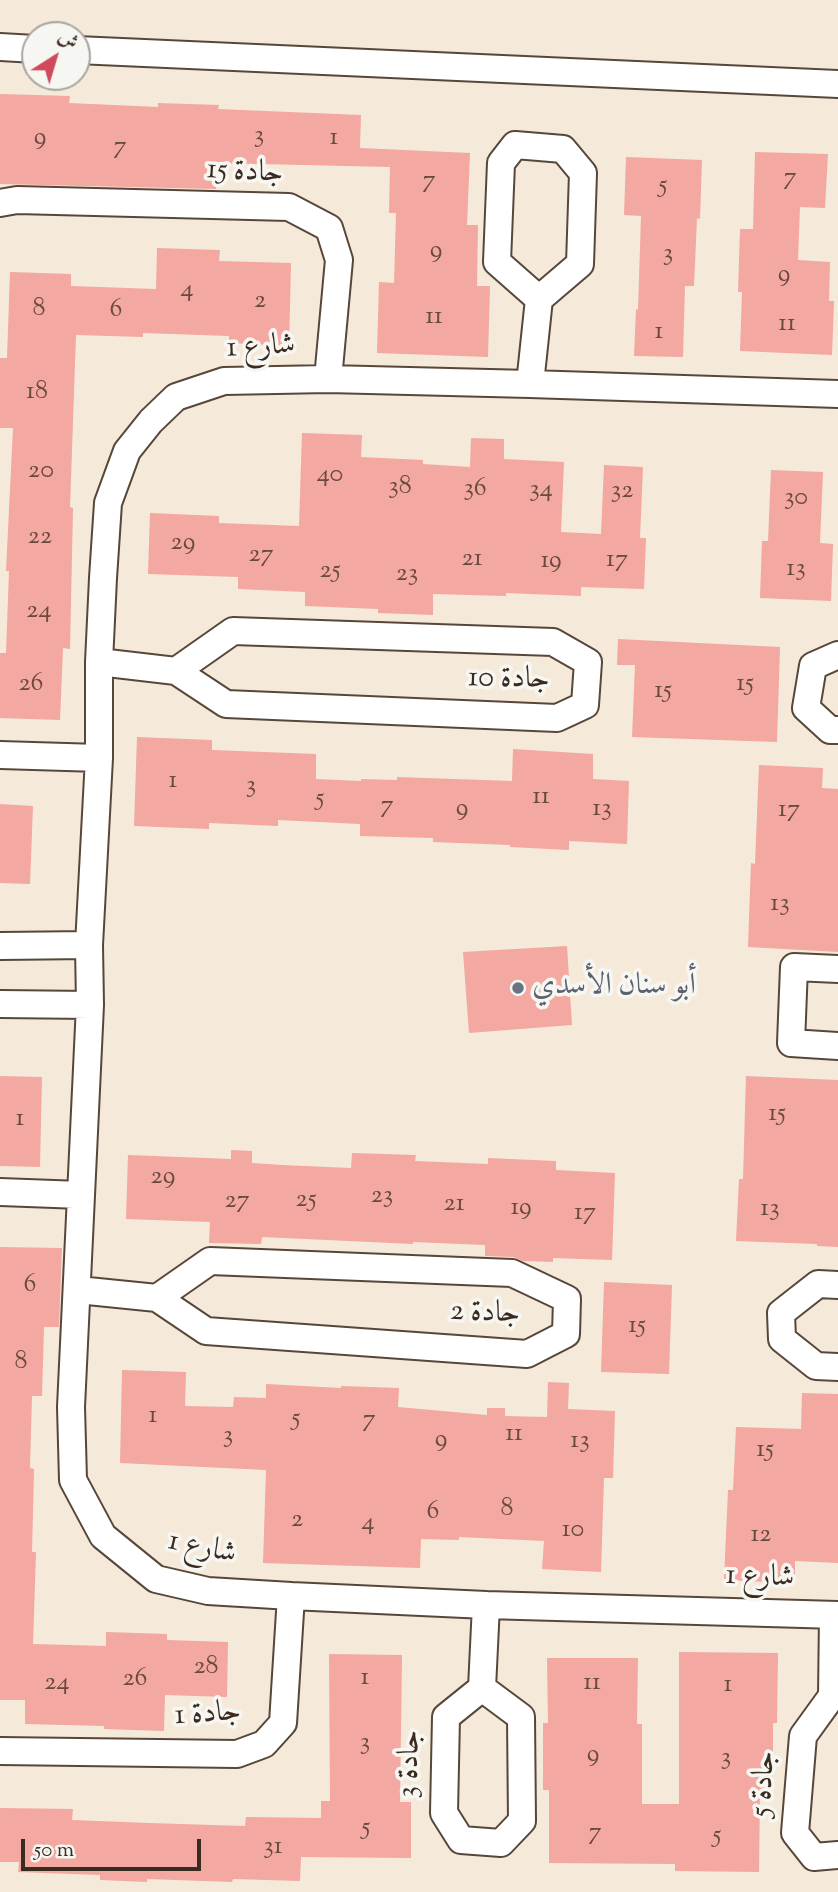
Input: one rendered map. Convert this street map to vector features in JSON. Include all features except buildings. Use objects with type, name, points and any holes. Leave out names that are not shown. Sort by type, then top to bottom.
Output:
[{"type":"street","points":[[0,47],[21,48]]},
{"type":"street","points":[[91,51],[838,84]]},
{"type":"street","points":[[530,384],[539,299],[580,264],[583,173],[563,149],[515,145],[501,163],[497,262],[539,299]]},
{"type":"street","name":"جادة 15","points":[[0,203],[17,200],[289,207],[328,228],[339,260],[328,379]]},
{"type":"street","name":"شارع 1","points":[[836,1615],[486,1605],[291,1596],[208,1591],[156,1579],[103,1535],[74,1480],[71,1406],[90,1005],[89,945],[99,758],[99,662],[108,503],[127,451],[151,421],[176,397],[224,381],[328,379],[838,394]]},
{"type":"street","name":"جادة 10","points":[[99,662],[176,671],[226,704],[557,718],[585,705],[588,662],[553,642],[233,631],[176,671]]},
{"type":"street","points":[[838,655],[813,666],[806,708],[830,730],[838,730]]},
{"type":"street","points":[[0,755],[99,758]]},
{"type":"street","points":[[0,946],[89,945]]},
{"type":"street","points":[[838,969],[794,967],[791,1043],[838,1046]]},
{"type":"street","points":[[0,1004],[90,1005]]},
{"type":"street","points":[[0,1192],[81,1195]]},
{"type":"street","name":"جادة 2","points":[[78,1290],[157,1298],[206,1331],[527,1354],[566,1334],[567,1299],[512,1273],[210,1261],[157,1298]]},
{"type":"street","points":[[838,1284],[818,1284],[781,1313],[782,1339],[816,1366],[838,1367]]},
{"type":"street","name":"جادة 1","points":[[0,1751],[237,1754],[264,1744],[283,1723],[291,1596]]},
{"type":"street","points":[[482,1688],[486,1605]]},
{"type":"street","name":"جادة 5","points":[[836,1615],[835,1700],[803,1736],[795,1833],[814,1857],[838,1855]]},
{"type":"street","name":"جادة 3","points":[[482,1688],[521,1717],[522,1821],[501,1843],[461,1840],[444,1813],[446,1717],[482,1688]]},
{"type":"place","name":"أبو سنان الأسدي","points":[[518,988]]}]
